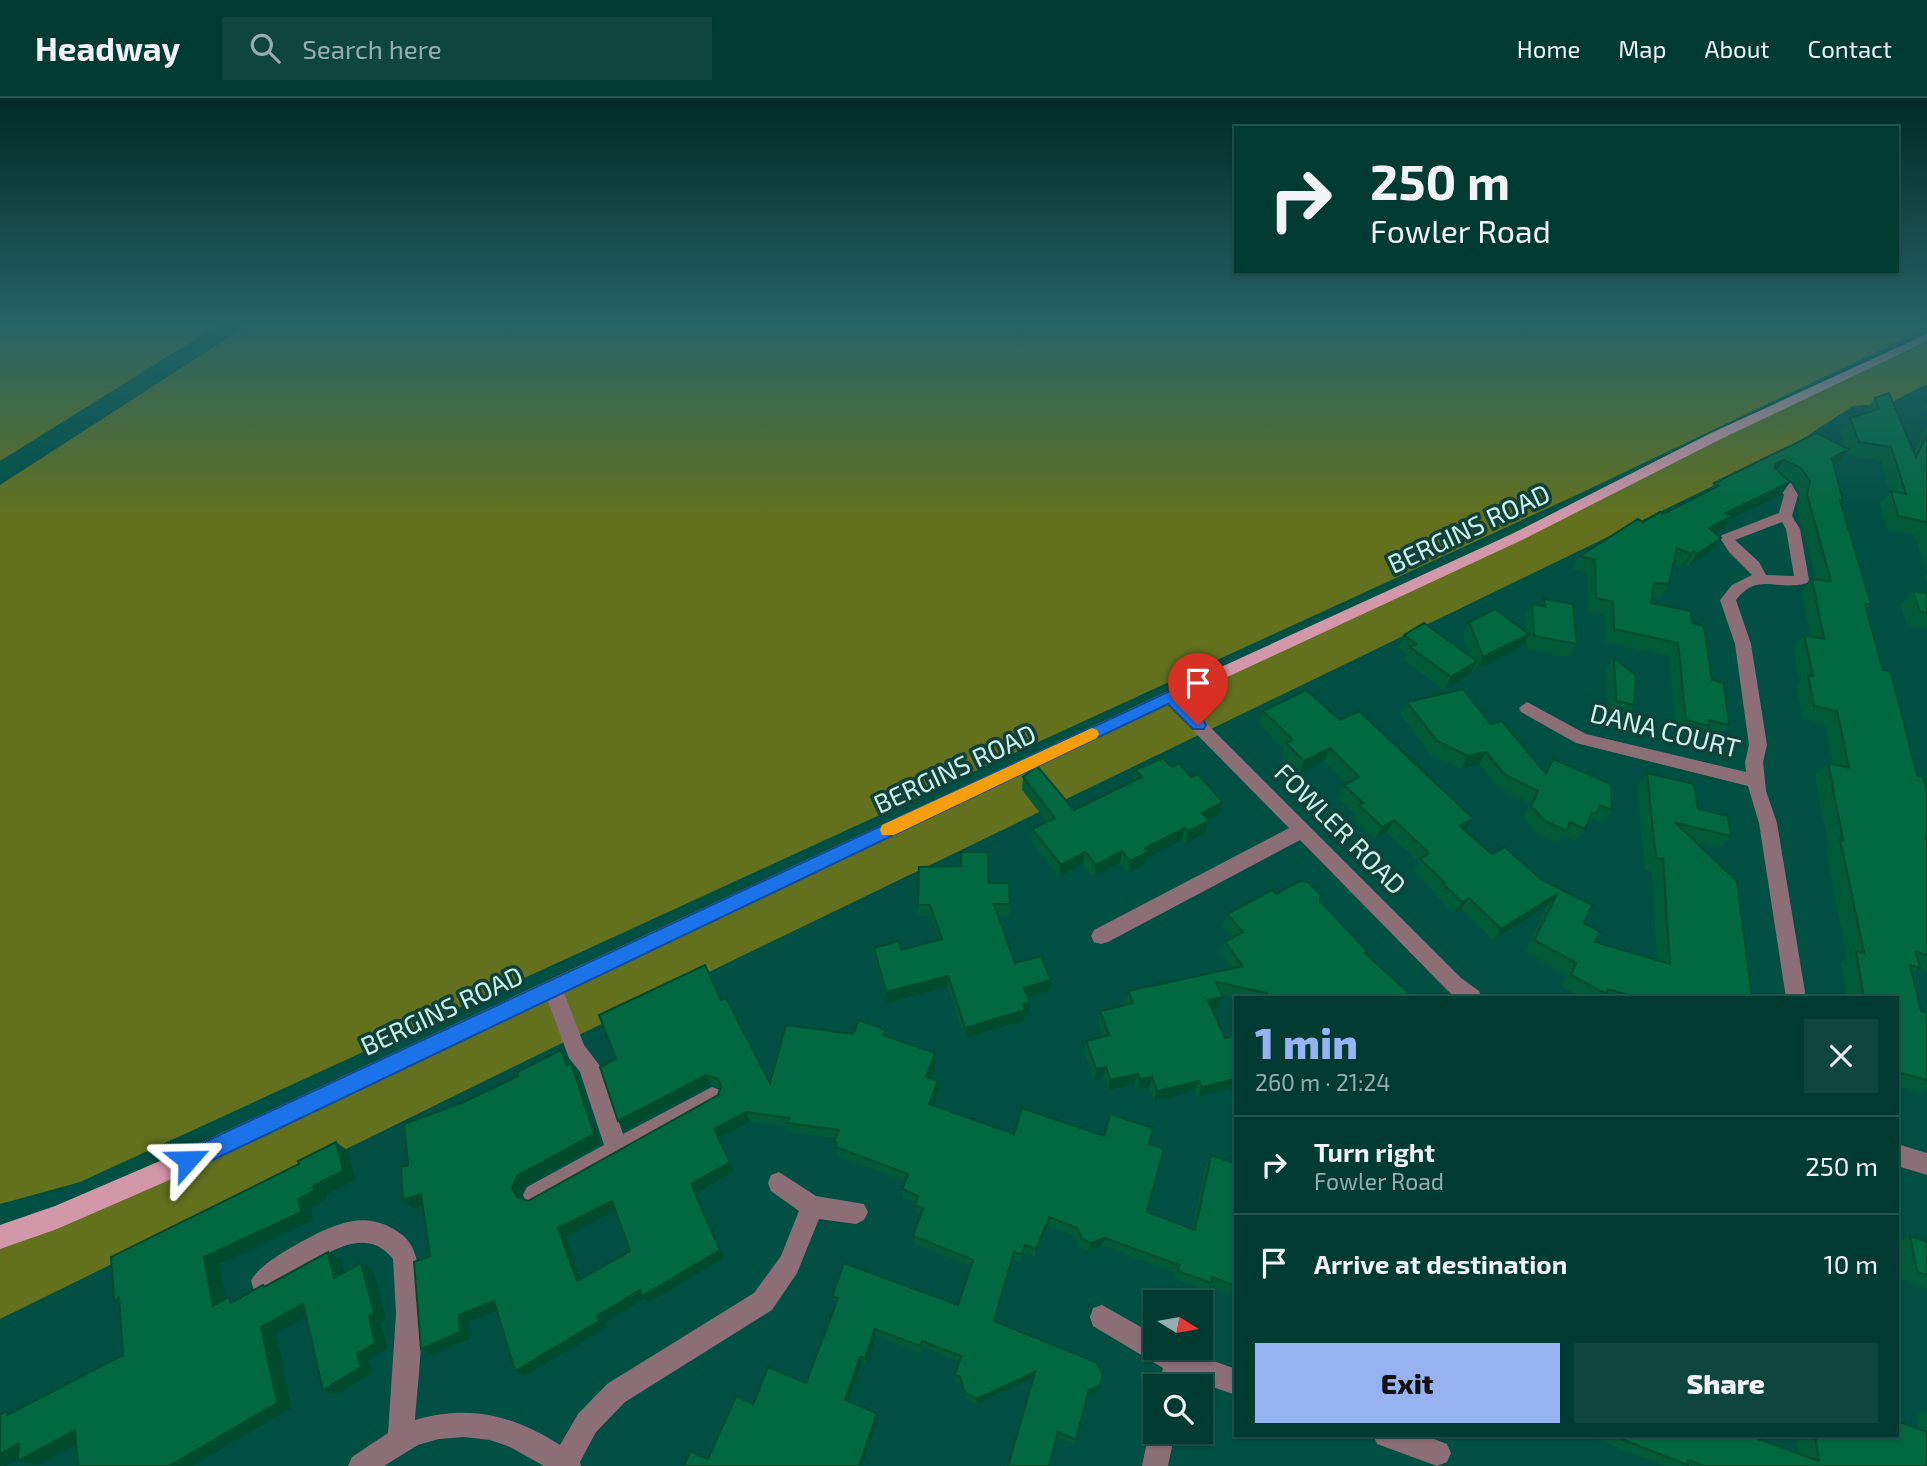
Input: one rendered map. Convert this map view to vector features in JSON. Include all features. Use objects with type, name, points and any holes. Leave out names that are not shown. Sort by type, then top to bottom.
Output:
[{"type":"main road","name":"BERGINS ROAD","points":[[0,1237],[57,1217],[188,1160],[1170,696],[1517,537],[1816,389]]},
{"type":"street","points":[[1774,479],[1786,486],[1791,495],[1785,516],[1793,528],[1804,578],[1793,582],[1760,579],[1740,583],[1728,600],[1743,644],[1758,746],[1754,762],[1755,780],[1759,801],[1769,823],[1796,996]]},
{"type":"street","points":[[1760,579],[1753,563],[1729,544],[1727,538],[1785,516]]},
{"type":"street","name":"FOWLER ROAD","points":[[1170,696],[1454,984],[1469,996]]},
{"type":"street","name":"DANA COURT","points":[[1527,708],[1582,739],[1755,780]]},
{"type":"street","points":[[1101,936],[1302,830]]},
{"type":"street","points":[[554,988],[576,1051],[589,1066],[617,1150]]},
{"type":"street","points":[[535,1195],[712,1097]]},
{"type":"street","points":[[1899,1155],[1927,1164]]},
{"type":"street","points":[[779,1183],[812,1207],[856,1212]]},
{"type":"street","points":[[361,1466],[401,1440],[438,1426],[475,1423],[516,1435],[566,1464],[587,1423],[616,1393],[770,1297],[784,1275],[812,1207]]},
{"type":"street","points":[[263,1281],[338,1236],[355,1231],[371,1232],[385,1237],[402,1252],[409,1282],[401,1440]]},
{"type":"street","points":[[1102,1317],[1175,1374]]},
{"type":"street","points":[[1213,1379],[1234,1382]]},
{"type":"street","points":[[1392,1437],[1438,1453]]},
{"type":"street","points":[[1155,1466],[1160,1444]]},
{"type":"green space","points":[[0,389],[116,389],[0,461]]},
{"type":"green space","points":[[149,389],[1799,389],[1583,492],[80,1182],[0,1204],[0,485]]},
{"type":"green space","points":[[1819,389],[1918,389],[1890,403],[1853,406],[1779,454],[552,1048],[0,1319],[0,1237],[1170,697]]},
{"type":"building","points":[[1889,393],[1916,457],[1927,434],[1927,524],[1898,516],[1891,491],[1906,494],[1891,447],[1859,442],[1850,418],[1879,409],[1875,398]]},
{"type":"building","points":[[1817,433],[1849,449],[1832,458],[1843,501],[1840,500],[1871,604],[1865,604],[1883,670],[1891,672],[1917,775],[1923,777],[1927,792],[1927,955],[1916,952],[1920,968],[1910,965],[1921,1011],[1927,1013],[1927,1080],[1899,1073],[1899,996],[1864,996],[1856,951],[1864,953],[1840,839],[1843,840],[1828,763],[1849,768],[1837,711],[1814,706],[1808,675],[1813,676],[1804,635],[1824,639],[1812,579],[1831,581],[1807,495],[1810,481],[1801,468],[1784,460],[1775,464],[1775,468],[1790,482],[1726,513],[1732,516],[1709,528],[1721,538],[1697,554],[1677,548],[1669,584],[1654,583],[1651,603],[1691,611],[1692,623],[1704,626],[1712,680],[1724,683],[1729,725],[1709,720],[1709,726],[1686,720],[1678,643],[1614,629],[1613,602],[1596,598],[1595,560],[1580,556],[1638,519],[1643,522],[1660,512],[1663,514],[1719,486],[1714,483]]},
{"type":"building","points":[[1913,591],[1927,593],[1927,613],[1920,612]]},
{"type":"building","points":[[1544,599],[1573,604],[1577,644],[1534,636],[1532,604],[1545,606]]},
{"type":"building","points":[[1495,609],[1529,634],[1483,657],[1469,622]]},
{"type":"building","points":[[1424,623],[1477,661],[1451,677],[1410,647],[1416,644],[1404,635]]},
{"type":"building","points":[[1614,658],[1636,675],[1634,705],[1616,701]]},
{"type":"building","points":[[1463,689],[1491,724],[1502,721],[1546,774],[1553,759],[1611,784],[1612,810],[1600,805],[1597,813],[1592,813],[1585,829],[1570,822],[1566,831],[1545,821],[1531,806],[1538,791],[1505,775],[1486,752],[1468,756],[1437,741],[1407,702]]},
{"type":"building","points":[[1306,690],[1340,720],[1359,711],[1473,818],[1460,826],[1492,854],[1505,847],[1542,880],[1592,905],[1584,923],[1600,932],[1595,942],[1670,964],[1663,859],[1656,858],[1647,773],[1694,784],[1698,809],[1728,816],[1731,836],[1676,823],[1737,881],[1752,996],[1631,996],[1608,989],[1606,994],[1571,975],[1576,963],[1534,940],[1557,894],[1501,929],[1469,898],[1462,902],[1443,884],[1445,883],[1420,859],[1429,853],[1394,820],[1382,827],[1359,805],[1363,803],[1344,785],[1359,777],[1330,748],[1304,761],[1286,743],[1293,740],[1263,711]]},
{"type":"building","points":[[1163,758],[1172,767],[1179,763],[1191,777],[1198,774],[1223,802],[1202,813],[1209,821],[1188,831],[1185,828],[1145,848],[1148,852],[1130,861],[1122,851],[1096,865],[1085,852],[1061,865],[1032,829],[1055,818],[1023,777],[1037,766],[1074,810],[1142,777],[1135,770]]},
{"type":"building","points":[[961,852],[988,852],[988,883],[1009,883],[1010,904],[994,904],[1015,963],[1041,956],[1051,980],[1024,988],[1030,1003],[1023,1004],[1025,1010],[965,1028],[948,976],[886,992],[874,948],[899,941],[901,950],[942,939],[930,905],[918,905],[919,867],[961,866]]},
{"type":"building","points":[[1300,881],[1308,882],[1321,895],[1320,901],[1368,952],[1365,953],[1408,992],[1404,996],[1268,996],[1266,993],[1216,982],[1223,997],[1208,1000],[1225,1038],[1233,1036],[1234,1038],[1234,1079],[1202,1087],[1199,1081],[1157,1091],[1152,1077],[1140,1079],[1138,1074],[1110,1080],[1106,1067],[1096,1069],[1086,1041],[1109,1035],[1100,1011],[1133,1003],[1128,991],[1243,966],[1225,942],[1243,932],[1227,914],[1272,890],[1276,894]]},
{"type":"building","points":[[705,965],[721,1000],[726,998],[770,1083],[786,1025],[853,1034],[859,1020],[886,1030],[883,1035],[935,1053],[926,1077],[938,1081],[929,1104],[1014,1134],[1022,1108],[1104,1136],[1110,1114],[1153,1128],[1149,1144],[1164,1149],[1147,1212],[1195,1230],[1211,1155],[1234,1163],[1234,1285],[1212,1277],[1211,1283],[1178,1271],[1179,1265],[1105,1238],[1091,1243],[1082,1239],[1077,1228],[1049,1217],[1036,1249],[1025,1245],[1022,1254],[1014,1252],[994,1321],[1096,1362],[1103,1374],[1100,1386],[1089,1390],[1076,1440],[1058,1432],[1049,1466],[1008,1466],[1035,1372],[977,1399],[965,1393],[960,1377],[955,1375],[961,1356],[922,1341],[920,1346],[875,1329],[865,1358],[860,1357],[845,1400],[877,1413],[859,1466],[684,1466],[690,1451],[708,1459],[736,1396],[753,1404],[768,1367],[806,1383],[838,1298],[832,1296],[844,1263],[958,1305],[973,1260],[913,1236],[923,1208],[915,1205],[918,1196],[902,1189],[908,1174],[836,1147],[837,1143],[834,1141],[839,1130],[787,1123],[789,1118],[746,1112],[714,1129],[730,1162],[691,1184],[720,1250],[642,1296],[640,1290],[597,1316],[599,1321],[515,1371],[494,1301],[459,1315],[460,1332],[421,1349],[414,1262],[430,1256],[421,1194],[403,1200],[401,1167],[408,1165],[404,1124],[464,1102],[518,1076],[517,1072],[561,1050],[567,1065],[571,1063],[594,1134],[517,1176],[512,1188],[517,1197],[528,1201],[718,1095],[721,1086],[718,1079],[706,1075],[618,1121],[600,1067],[616,1059],[599,1015]],"holes":[[[612,1201],[630,1251],[577,1281],[558,1228]]]},
{"type":"building","points":[[336,1142],[343,1171],[313,1186],[314,1191],[298,1199],[301,1212],[204,1257],[213,1306],[229,1297],[231,1303],[328,1252],[334,1278],[361,1263],[374,1313],[369,1316],[375,1343],[357,1354],[361,1367],[323,1390],[303,1304],[261,1327],[277,1403],[169,1466],[78,1466],[75,1430],[18,1461],[19,1444],[0,1454],[0,1415],[7,1411],[7,1415],[123,1355],[119,1298],[114,1301],[111,1257],[299,1164],[298,1161]]},
{"type":"building","points":[[1910,1236],[1927,1242],[1927,1275],[1917,1272]]},
{"type":"building","points":[[1899,1422],[1927,1432],[1927,1466],[1704,1466],[1688,1460],[1688,1465],[1616,1437],[1758,1437],[1819,1461],[1815,1437],[1899,1437]]},
{"type":"slow traffic","points":[[888,830],[1092,734]]},
{"type":"route","points":[[188,1160],[1170,696],[1198,725]]}]
